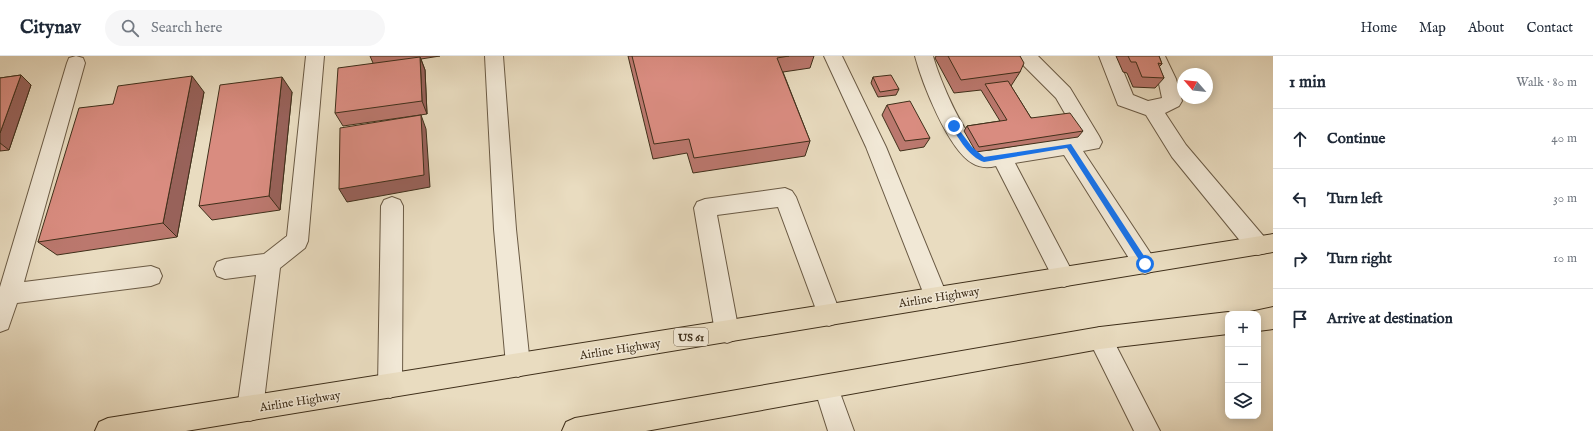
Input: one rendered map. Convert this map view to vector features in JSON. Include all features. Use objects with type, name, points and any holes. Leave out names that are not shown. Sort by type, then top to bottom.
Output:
[{"type":"highway","name":"Airline Highway","points":[[108,431],[148,428],[250,409],[518,365],[1266,245]]},
{"type":"highway","points":[[1261,320],[1273,318]]},
{"type":"highway","points":[[589,430],[1100,338],[1225,323]]},
{"type":"lane","points":[[225,269],[269,263],[296,241],[315,56]]},
{"type":"lane","points":[[494,56],[505,229],[518,365]]},
{"type":"lane","points":[[833,56],[876,147],[936,298]]},
{"type":"lane","points":[[924,56],[926,70],[938,98],[970,149],[978,157],[984,160],[1092,142],[1063,92],[1031,61],[1029,56]]},
{"type":"lane","points":[[1108,56],[1125,100],[1139,107],[1161,108],[1172,101],[1167,79],[1156,56]]},
{"type":"lane","points":[[0,321],[10,294],[76,63]]},
{"type":"lane","points":[[1152,108],[1179,151],[1266,245]]},
{"type":"lane","points":[[1069,146],[1145,264]]},
{"type":"lane","points":[[1002,157],[1064,277]]},
{"type":"lane","points":[[727,332],[705,208],[786,197],[829,315]]},
{"type":"lane","points":[[390,386],[392,206]]},
{"type":"lane","points":[[250,409],[269,263]]},
{"type":"lane","points":[[10,294],[151,276]]},
{"type":"lane","points":[[1100,338],[1147,431]]},
{"type":"lane","points":[[826,387],[841,431]]},
{"type":"building","points":[[632,56],[789,56],[777,58],[810,141],[694,158],[689,139],[654,144]]},
{"type":"building","points":[[948,56],[1020,56],[1024,63],[1020,72],[961,80]]},
{"type":"building","points":[[1128,56],[1159,56],[1162,64],[1158,63],[1164,78],[1142,77],[1136,62],[1131,62]]},
{"type":"building","points":[[420,57],[422,101],[335,113],[338,68]]},
{"type":"building","points":[[21,75],[0,133],[0,78]]},
{"type":"building","points":[[891,75],[899,89],[880,92],[873,77]]},
{"type":"building","points":[[192,76],[163,223],[38,242],[79,108],[113,104],[118,86]]},
{"type":"building","points":[[282,77],[269,196],[199,206],[220,85]]},
{"type":"building","points":[[1008,81],[1031,118],[1070,113],[1083,131],[979,147],[967,126],[1007,120],[985,84]]},
{"type":"building","points":[[910,101],[930,138],[905,141],[887,105]]},
{"type":"building","points":[[421,115],[424,175],[339,189],[340,128]]},
{"type":"route","points":[[954,126],[970,149],[978,157],[984,160],[1069,146],[1145,264]]}]
